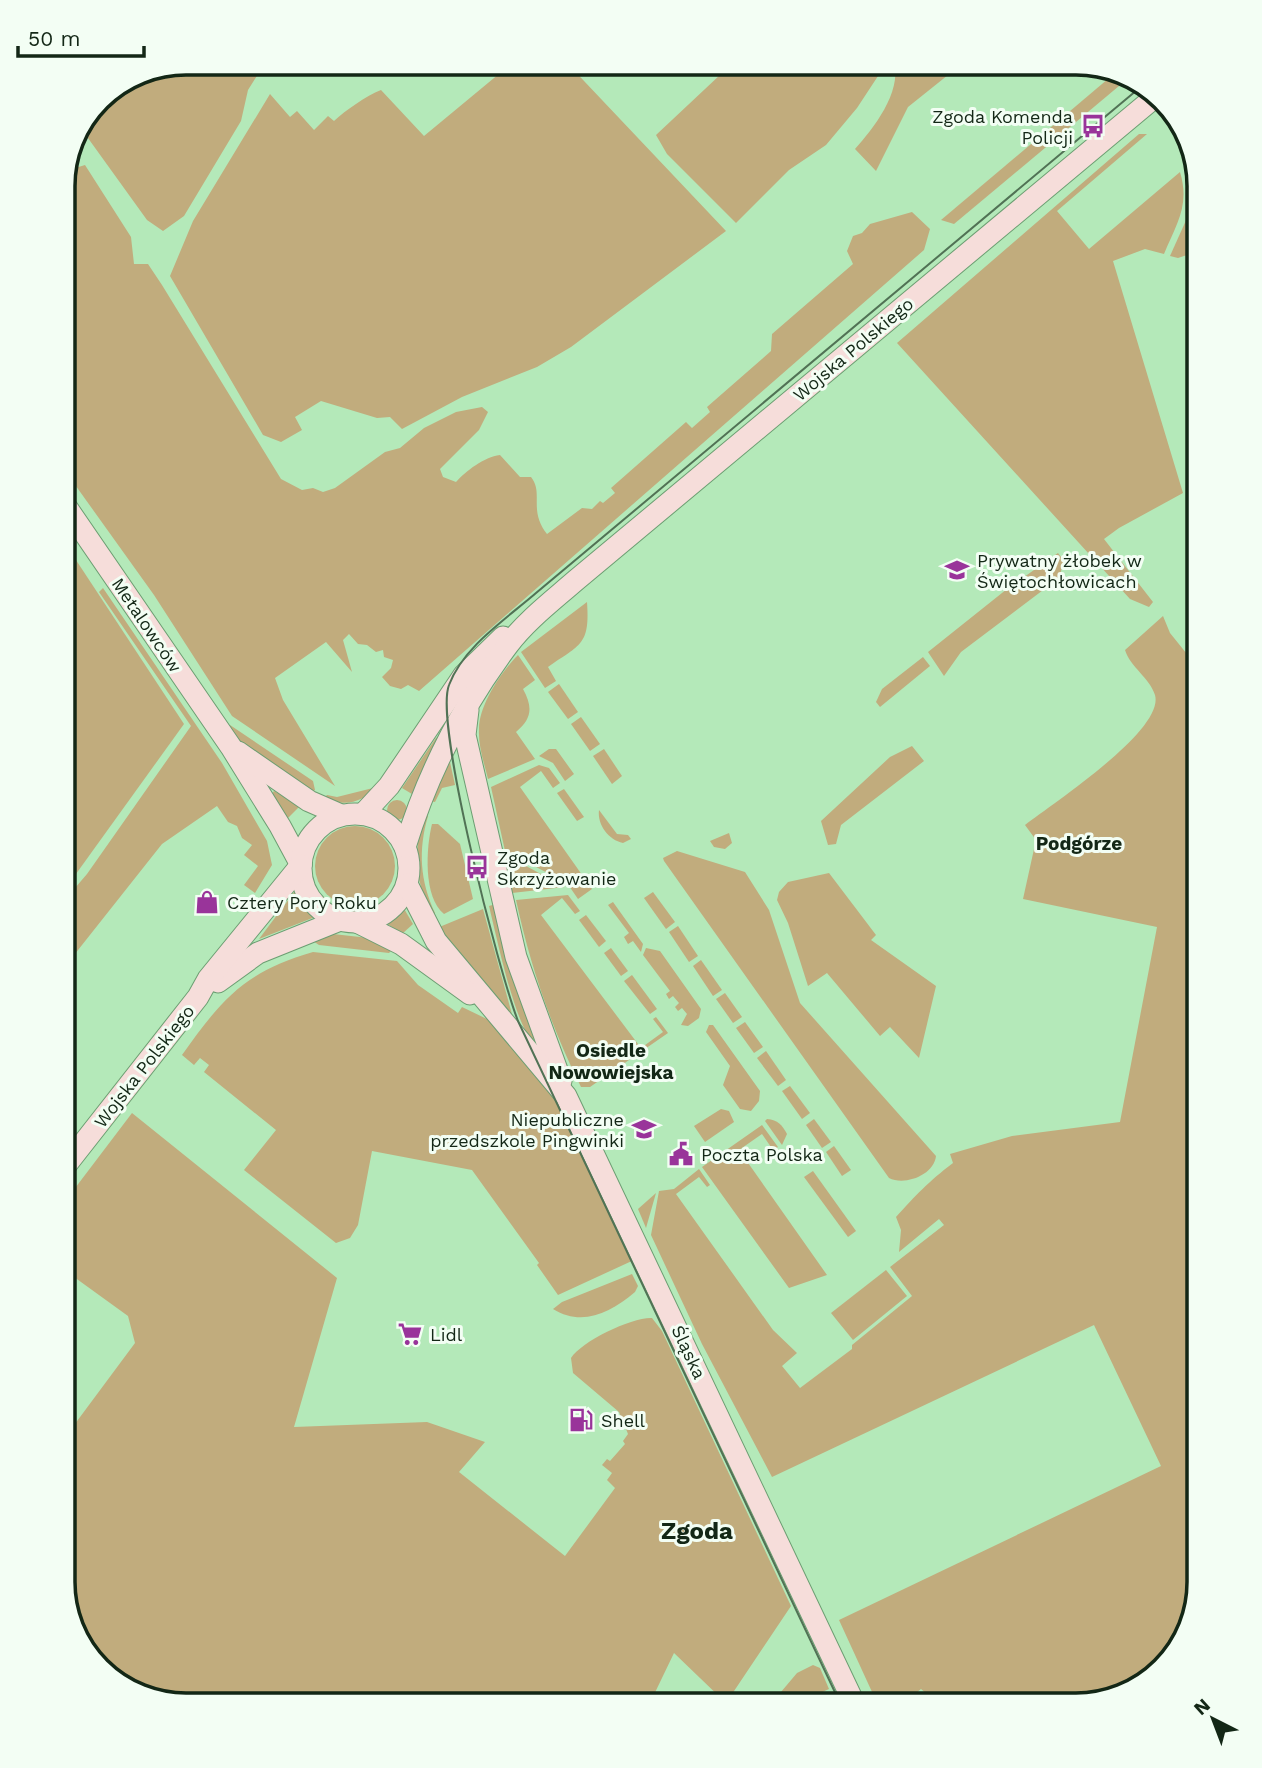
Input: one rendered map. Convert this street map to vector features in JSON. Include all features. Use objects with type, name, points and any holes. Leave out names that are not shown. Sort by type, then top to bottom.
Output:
[{"type":"street","name":"Wojska Polskiego","points":[[552,601],[1148,103]]},
{"type":"street","name":"Metalowców","points":[[75,520],[231,747],[301,865]]},
{"type":"street","points":[[405,847],[419,802],[472,700],[509,643],[552,601]]},
{"type":"street","points":[[364,814],[389,786],[464,676],[507,634],[552,601]]},
{"type":"street","points":[[472,700],[465,735],[507,923],[528,996],[566,1096]]},
{"type":"street","points":[[231,747],[309,801],[341,815]]},
{"type":"street","points":[[364,814],[392,827],[405,847],[409,859],[407,884],[402,896],[383,915],[349,921],[324,912],[311,900],[303,883],[301,865],[304,849],[312,834],[325,822],[341,815],[364,814]]},
{"type":"street","name":"Wojska Polskiego","points":[[75,1153],[198,997],[208,979],[301,865]]},
{"type":"street","name":"Śląska","points":[[407,884],[436,941],[566,1096],[849,1693]]},
{"type":"street","name":"Wojska Polskiego","points":[[198,997],[258,953],[349,921]]},
{"type":"street","name":"Śląska","points":[[349,921],[401,944],[498,1016]]},
{"type":"shaded area","points":[[257,75],[248,90],[241,121],[184,216],[163,231],[147,220],[87,137],[98,119],[113,103],[131,90],[165,77]]},
{"type":"shaded area","points":[[498,75],[578,75],[726,231],[571,347],[537,367],[462,397],[402,429],[390,417],[377,418],[321,401],[295,417],[302,430],[281,442],[263,435],[170,276],[193,221],[270,94],[290,117],[297,111],[314,130],[328,116],[334,121],[381,90],[424,136]]},
{"type":"shaded area","points":[[720,75],[879,75],[857,108],[826,145],[789,170],[736,223],[667,154],[656,135]]},
{"type":"shaded area","points":[[895,75],[948,75],[908,107],[876,171],[855,149],[877,121],[894,86]]},
{"type":"shaded area","points":[[1107,80],[1120,85],[954,224],[941,220]]},
{"type":"shaded area","points":[[1139,134],[1147,134],[1057,211],[1089,249],[1180,172],[1183,204],[1164,254],[1145,249],[1113,261],[1183,493],[1104,539],[1153,602],[1149,607],[1130,599],[897,343]]},
{"type":"shaded area","points":[[85,165],[131,237],[134,264],[148,264],[281,479],[302,490],[313,488],[323,492],[335,488],[385,452],[400,448],[424,428],[456,412],[482,407],[488,412],[479,430],[440,469],[443,477],[456,482],[476,465],[500,455],[520,477],[531,477],[535,483],[538,517],[547,534],[582,508],[592,509],[600,501],[603,503],[615,493],[611,488],[686,422],[692,428],[710,412],[707,407],[771,351],[772,334],[853,264],[847,251],[853,236],[862,233],[870,224],[912,212],[930,229],[924,250],[419,691],[408,685],[401,689],[390,686],[382,677],[391,668],[393,660],[384,657],[383,650],[376,652],[367,645],[358,644],[349,634],[343,640],[352,672],[326,642],[275,678],[283,700],[335,786],[232,716],[154,595],[75,485],[75,179],[77,167]]},
{"type":"shaded area","points":[[1187,218],[1187,255],[1178,258],[1170,256]]},
{"type":"shaded area","points":[[1058,553],[1064,561],[1059,578],[961,652],[944,676],[928,652],[1007,589]]},
{"type":"shaded area","points":[[75,559],[184,724],[75,875]]},
{"type":"shaded area","points":[[103,588],[222,763],[267,841],[272,865],[255,893],[244,885],[258,866],[244,855],[252,845],[242,838],[237,826],[228,822],[217,806],[162,844],[75,954],[75,888],[191,726],[99,592]]},
{"type":"shaded area","points":[[587,602],[585,635],[576,648],[548,667],[556,681],[545,688],[521,652]]},
{"type":"shaded area","points":[[1163,616],[1170,633],[1187,654],[1187,1582],[1183,1610],[1172,1637],[1154,1660],[1131,1678],[1104,1689],[1076,1693],[926,1693],[921,1689],[916,1693],[872,1693],[839,1620],[1161,1466],[1094,1325],[772,1477],[702,1344],[651,1235],[659,1191],[674,1189],[699,1169],[710,1185],[707,1187],[699,1177],[676,1194],[773,1330],[797,1353],[782,1366],[800,1388],[852,1349],[852,1345],[912,1296],[890,1267],[944,1225],[939,1219],[899,1252],[901,1230],[896,1217],[936,1176],[953,1163],[950,1154],[1012,1136],[1120,1122],[1157,927],[1023,899],[1036,840],[1025,825],[1104,765],[1143,727],[1153,710],[1155,695],[1125,650]]},
{"type":"shaded area","points":[[518,655],[535,680],[523,689],[529,712],[516,732],[535,759],[488,779],[479,741],[480,720],[492,689]]},
{"type":"shaded area","points":[[923,657],[930,666],[880,707],[876,702],[882,689]]},
{"type":"shaded area","points":[[559,684],[578,712],[568,719],[548,692]]},
{"type":"shaded area","points":[[581,717],[600,744],[590,751],[571,724]]},
{"type":"shaded area","points":[[230,725],[313,781],[315,790],[312,792],[252,752],[233,733]]},
{"type":"shaded area","points":[[441,735],[412,794],[402,788],[436,738]]},
{"type":"shaded area","points":[[912,746],[924,761],[841,825],[836,844],[828,845],[821,821],[890,757]]},
{"type":"shaded area","points":[[549,749],[556,749],[574,774],[565,781],[553,763],[539,756]]},
{"type":"shaded area","points":[[604,749],[622,776],[612,784],[593,756]]},
{"type":"shaded area","points":[[450,762],[455,785],[442,788],[435,802],[429,801]]},
{"type":"shaded area","points":[[539,765],[549,768],[560,783],[553,788],[541,771],[520,787],[592,889],[578,899],[567,883],[505,851],[491,787]]},
{"type":"shaded area","points":[[381,786],[354,802],[340,803],[323,799],[327,795],[337,797]]},
{"type":"shaded area","points":[[564,789],[584,817],[577,821],[557,793]]},
{"type":"shaded area","points":[[274,791],[300,806],[287,819],[272,794]]},
{"type":"shaded area","points":[[393,800],[401,800],[407,810],[401,820],[393,820],[387,814],[387,806]]},
{"type":"shaded area","points":[[599,810],[617,834],[628,835],[631,839],[623,843],[609,835],[600,821]]},
{"type":"shaded area","points":[[424,813],[428,816],[422,865],[426,889],[435,913],[433,917],[422,890],[417,866],[418,842]]},
{"type":"shaded area","points":[[432,824],[438,824],[460,844],[473,899],[444,914],[432,896],[429,884],[428,846]]},
{"type":"shaded area","points":[[355,826],[370,829],[383,838],[392,851],[395,866],[392,881],[383,894],[370,903],[355,906],[340,903],[327,894],[318,881],[315,866],[318,851],[327,838],[340,829]]},
{"type":"shaded area","points":[[729,833],[732,843],[725,849],[714,847],[710,841]]},
{"type":"shaded area","points":[[677,851],[745,872],[769,910],[800,1003],[936,1156],[930,1169],[910,1180],[889,1178],[664,861],[663,858]]},
{"type":"shaded area","points":[[504,854],[565,887],[512,893]]},
{"type":"shaded area","points":[[829,873],[876,935],[871,940],[936,986],[919,1058],[890,1027],[880,1036],[827,973],[808,986],[788,923],[777,900],[779,892],[788,882]]},
{"type":"shaded area","points":[[295,891],[315,917],[259,939]]},
{"type":"shaded area","points":[[653,892],[675,922],[666,929],[644,898]]},
{"type":"shaded area","points":[[568,895],[580,911],[575,914],[562,898],[541,915],[641,1048],[663,1032],[653,1019],[656,1017],[668,1033],[590,1087],[581,1087],[551,1019],[516,900]]},
{"type":"shaded area","points":[[613,902],[643,944],[641,952],[633,941],[628,944],[624,937],[629,933],[608,905]]},
{"type":"shaded area","points":[[496,904],[535,1037],[533,1040],[520,1018],[507,978],[489,906]]},
{"type":"shaded area","points":[[403,907],[413,924],[402,934],[386,923]]},
{"type":"shaded area","points":[[483,909],[513,1018],[437,928]]},
{"type":"shaded area","points":[[586,915],[606,941],[599,947],[579,920]]},
{"type":"shaded area","points":[[678,926],[698,956],[689,962],[669,932]]},
{"type":"shaded area","points":[[333,934],[369,938],[392,950],[389,953],[319,945],[313,941]]},
{"type":"shaded area","points":[[611,948],[628,971],[621,976],[604,953]]},
{"type":"shaded area","points":[[646,948],[660,951],[701,1009],[699,1018],[688,1026],[681,1025],[687,1014],[682,1008],[678,1011],[675,1007],[679,1003],[673,996],[669,999],[666,994],[670,991],[643,955]]},
{"type":"shaded area","points":[[313,952],[397,961],[418,985],[458,1013],[462,1007],[489,1020],[554,1097],[634,1260],[558,1295],[537,1265],[539,1263],[472,1170],[372,1151],[358,1225],[350,1238],[336,1243],[244,1170],[276,1130],[204,1072],[209,1065],[200,1058],[194,1065],[182,1055],[210,1018],[237,990],[269,969]]},
{"type":"shaded area","points":[[701,960],[722,990],[713,996],[693,966]]},
{"type":"shaded area","points":[[632,975],[657,1009],[650,1014],[624,981]]},
{"type":"shaded area","points":[[725,993],[742,1017],[733,1023],[716,999]]},
{"type":"shaded area","points":[[745,1022],[763,1047],[754,1053],[736,1028]]},
{"type":"shaded area","points":[[709,1025],[713,1025],[760,1091],[759,1101],[751,1111],[740,1109],[723,1085],[730,1066],[706,1032]]},
{"type":"shaded area","points":[[766,1051],[786,1080],[778,1086],[757,1058]]},
{"type":"shaded area","points":[[790,1086],[810,1113],[802,1119],[782,1091]]},
{"type":"shaded area","points":[[721,1109],[729,1111],[734,1122],[705,1142],[694,1126]]},
{"type":"shaded area","points":[[132,1113],[337,1278],[294,1427],[427,1422],[485,1442],[459,1472],[565,1556],[615,1488],[607,1480],[612,1473],[602,1465],[607,1459],[610,1461],[625,1444],[623,1441],[628,1434],[619,1412],[573,1373],[571,1358],[585,1344],[608,1331],[632,1321],[652,1318],[662,1331],[791,1606],[733,1693],[716,1693],[674,1653],[655,1693],[179,1693],[144,1684],[119,1670],[90,1637],[76,1596],[75,1424],[135,1343],[128,1316],[75,1278],[75,1188]]},
{"type":"shaded area","points":[[814,1119],[831,1142],[822,1148],[806,1125]]},
{"type":"shaded area","points":[[774,1120],[787,1134],[782,1145],[765,1121]]},
{"type":"shaded area","points":[[762,1125],[778,1147],[773,1150],[762,1134],[739,1150],[827,1275],[789,1288],[702,1167]]},
{"type":"shaded area","points":[[834,1146],[851,1170],[842,1176],[826,1152]]},
{"type":"shaded area","points":[[813,1171],[856,1231],[848,1237],[804,1177]]},
{"type":"shaded area","points":[[656,1193],[646,1228],[638,1209]]},
{"type":"shaded area","points":[[886,1270],[907,1296],[853,1340],[831,1313]]},
{"type":"shaded area","points":[[632,1274],[638,1286],[635,1292],[606,1311],[575,1317],[553,1309],[562,1302]]},
{"type":"shaded area","points":[[665,1331],[668,1332],[793,1603],[778,1572]]},
{"type":"shaded area","points":[[813,1665],[820,1668],[829,1689],[820,1693],[780,1693],[797,1673]]},
{"type":"tram line","points":[[835,1693],[518,1021],[497,953],[459,795],[447,708],[449,685],[464,658],[499,624],[1134,92]]},
{"type":"place","name":"Zgoda Komenda Policji","points":[[1093,126]]},
{"type":"place","name":"Prywatny żłobek w Świętochłowicach","points":[[957,570]]},
{"type":"place","name":"Zgoda Skrzyżowanie","points":[[477,867]]},
{"type":"place","name":"Cztery Pory Roku","points":[[207,902]]},
{"type":"place","name":"Niepubliczne przedszkole Pingwinki","points":[[644,1129]]},
{"type":"place","name":"Poczta Polska","points":[[681,1154]]},
{"type":"place","name":"Lidl","points":[[410,1334]]},
{"type":"place","name":"Shell","points":[[581,1420]]},
{"type":"district","name":"Podgórze","points":[[1079,843]]},
{"type":"district","name":"Osiedle Nowowiejska","points":[[611,1061]]},
{"type":"district","name":"Zgoda","points":[[697,1531]]}]
